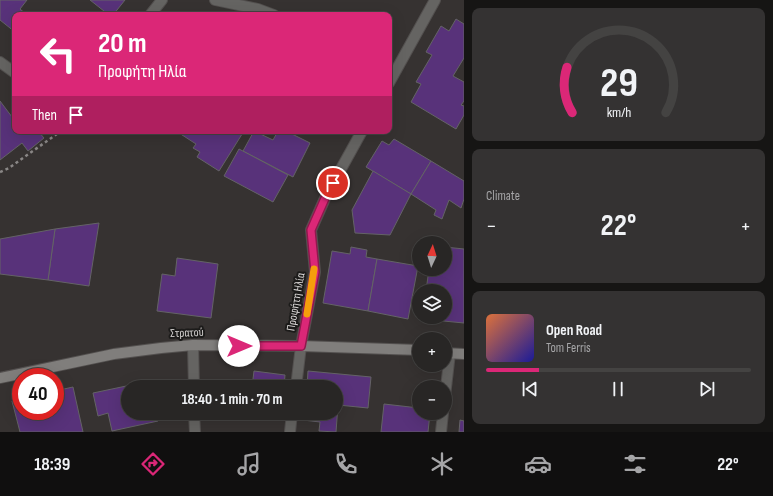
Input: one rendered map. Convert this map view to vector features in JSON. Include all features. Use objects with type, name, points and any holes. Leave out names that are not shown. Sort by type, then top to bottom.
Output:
[{"type":"street","points":[[152,12],[162,0]]},
{"type":"street","points":[[215,0],[264,12]]},
{"type":"street","points":[[392,78],[435,0]]},
{"type":"street","points":[[0,62],[12,71]]},
{"type":"street","name":"Προφήτη Ηλία","points":[[297,380],[301,346],[315,272],[311,230],[326,196],[360,134]]},
{"type":"street","points":[[193,346],[194,380]]},
{"type":"street","name":"Στρατού","points":[[0,378],[137,351],[193,346],[301,346],[412,350]]},
{"type":"street","points":[[452,353],[464,354]]},
{"type":"street","points":[[194,420],[195,432]]},
{"type":"street","points":[[290,432],[291,420]]},
{"type":"street","points":[[441,432],[442,420]]},
{"type":"path","points":[[0,172],[9,168],[56,134]]},
{"type":"building","points":[[0,0],[27,0],[20,9],[24,12],[12,12],[12,30],[0,20]]},
{"type":"building","points":[[90,0],[125,0],[115,12],[105,12]]},
{"type":"building","points":[[456,19],[464,24],[464,58],[453,76],[464,82],[464,101],[461,105],[464,106],[464,115],[456,129],[411,102],[421,84],[416,82],[432,55],[426,52],[441,26],[449,31]]},
{"type":"building","points":[[0,101],[12,117],[12,134],[41,134],[44,138],[28,151],[22,143],[0,160]]},
{"type":"building","points":[[181,134],[242,134],[219,171],[197,157],[200,152],[193,148],[196,144]]},
{"type":"building","points":[[252,134],[260,134],[273,140],[276,134],[292,134],[310,143],[293,177],[243,151]]},
{"type":"building","points":[[394,139],[431,161],[411,194],[366,167],[382,141],[389,145]]},
{"type":"building","points":[[239,149],[288,175],[273,202],[224,176]]},
{"type":"building","points":[[431,161],[464,181],[464,199],[461,208],[449,200],[442,219],[434,215],[436,210],[411,194]]},
{"type":"building","points":[[373,171],[411,194],[390,235],[355,233],[352,210]]},
{"type":"building","points":[[99,223],[89,286],[48,280],[55,229]]},
{"type":"building","points":[[55,229],[48,280],[0,274],[0,239]]},
{"type":"building","points":[[351,247],[367,250],[366,257],[377,259],[368,311],[323,303],[332,251],[350,254]]},
{"type":"building","points":[[452,248],[464,249],[464,323],[452,322],[452,284],[427,284],[428,276],[452,276]]},
{"type":"building","points":[[177,258],[218,264],[211,318],[157,311],[162,274],[175,276]]},
{"type":"building","points":[[377,259],[412,265],[412,276],[416,276],[415,284],[412,284],[412,298],[408,319],[368,311]]},
{"type":"building","points":[[254,371],[285,375],[285,380],[253,380]]},
{"type":"building","points":[[308,371],[371,377],[368,408],[343,406],[343,380],[307,380]]},
{"type":"building","points":[[73,387],[83,432],[20,432],[17,420],[64,420],[64,389]]},
{"type":"building","points":[[121,387],[121,420],[158,421],[112,431],[108,413],[98,416],[93,393]]},
{"type":"building","points":[[384,404],[412,407],[412,420],[429,420],[428,432],[381,432]]},
{"type":"building","points":[[303,420],[337,420],[336,432],[319,431],[320,422]]},
{"type":"building","points":[[460,420],[464,421],[464,432],[459,432]]},
{"type":"slow traffic","points":[[307,314],[315,272],[314,269]]},
{"type":"route","points":[[239,346],[301,346],[315,272],[311,230],[333,183]]}]
